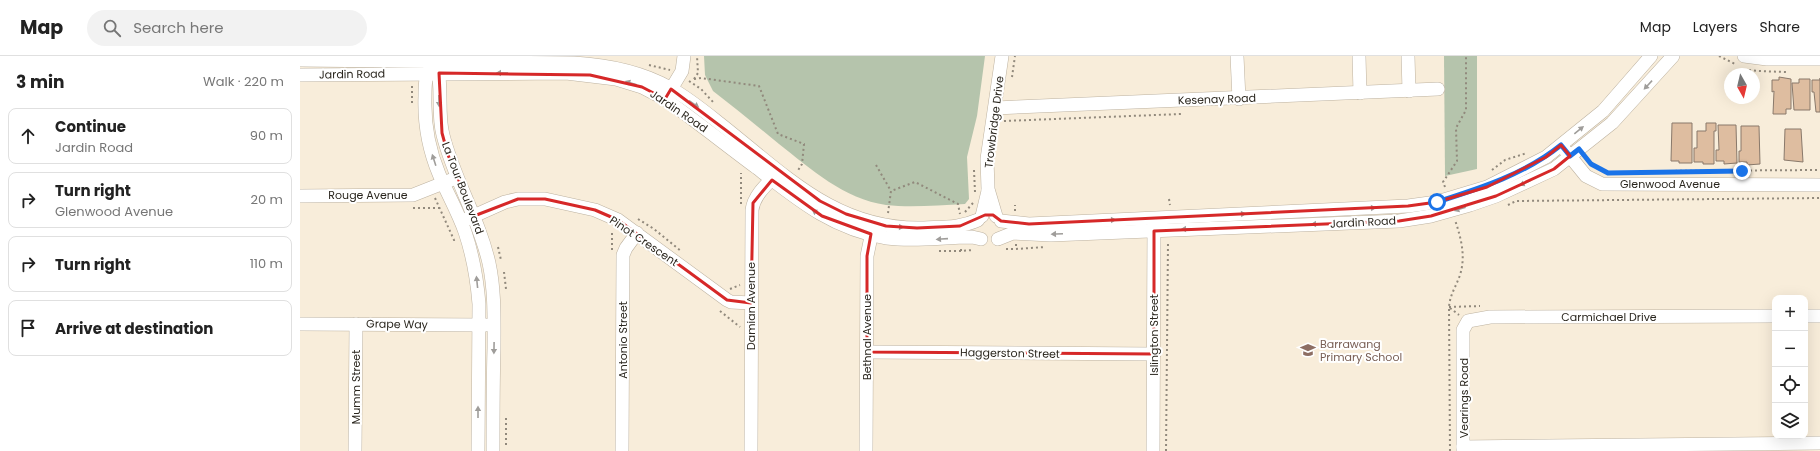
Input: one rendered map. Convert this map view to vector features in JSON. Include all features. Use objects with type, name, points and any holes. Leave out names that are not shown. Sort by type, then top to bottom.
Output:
[{"type":"street","points":[[668,94],[679,75],[684,63],[684,56]]},
{"type":"street","name":"Trowbridge Drive","points":[[980,218],[988,189],[987,159],[999,121],[1001,107],[1002,56]]},
{"type":"street","points":[[1237,56],[1239,99]]},
{"type":"street","points":[[1359,56],[1360,93]]},
{"type":"street","points":[[1408,56],[1409,91]]},
{"type":"street","name":"Jardin Road","points":[[1450,205],[1546,157],[1603,111],[1651,56]]},
{"type":"street","name":"Jardin Road","points":[[998,238],[1013,233],[1051,234],[1408,206],[1437,202],[1450,205],[1496,196],[1554,169],[1575,153],[1612,123],[1674,56]]},
{"type":"street","points":[[1744,56],[1767,59],[1820,59]]},
{"type":"street","points":[[371,58],[372,74]]},
{"type":"street","name":"Jardin Road","points":[[300,60],[371,58],[434,66]]},
{"type":"street","name":"Jardin Road","points":[[300,75],[372,74],[434,66],[574,63],[603,65],[640,74],[668,94],[695,104],[822,216],[843,226],[876,224],[917,228],[951,227],[960,226],[980,218]]},
{"type":"street","name":"La Tour Boulevard","points":[[434,66],[442,133],[448,155],[484,242],[493,290],[493,451]]},
{"type":"street","name":"La Tour Boulevard","points":[[434,66],[425,87],[426,123],[433,156],[437,186],[460,222],[460,238],[474,262],[477,281],[478,451]]},
{"type":"street","name":"Kesenay Road","points":[[1001,107],[1239,99],[1438,89]]},
{"type":"street","name":"Glenwood Avenue","points":[[1561,145],[1575,153],[1586,176],[1602,184],[1820,185]]},
{"type":"street","name":"Damian Avenue","points":[[751,451],[751,302],[753,203],[758,194],[776,176]]},
{"type":"street","name":"Rouge Avenue","points":[[300,196],[413,195],[457,177]]},
{"type":"street","name":"Trowbridge Drive","points":[[988,189],[1002,217]]},
{"type":"street","name":"Pinot Crescent","points":[[460,222],[505,202],[518,199],[545,200],[595,210],[618,220],[727,300],[731,302],[751,302]]},
{"type":"street","points":[[989,214],[1002,217],[1002,232],[998,238],[990,242],[981,239],[976,232],[976,224],[980,218],[989,214]]},
{"type":"street","name":"Jardin Road","points":[[1002,217],[1029,224],[1154,225]]},
{"type":"street","name":"Jardin Road","points":[[876,224],[902,240],[972,237],[981,239]]},
{"type":"street","name":"Bethnal Avenue","points":[[866,451],[867,256],[876,224]]},
{"type":"street","name":"Islington Street","points":[[1153,451],[1154,225]]},
{"type":"street","name":"Antonio Street","points":[[622,451],[623,255],[626,248],[637,233]]},
{"type":"street","name":"Carmichael Drive","points":[[1464,344],[1463,330],[1468,321],[1490,317],[1772,316]]},
{"type":"street","points":[[1808,316],[1820,316]]},
{"type":"street","name":"Grape Way","points":[[300,324],[494,325]]},
{"type":"street","name":"Mumm Street","points":[[355,451],[356,324]]},
{"type":"street","name":"Vearings Road","points":[[1463,449],[1464,344]]},
{"type":"street","name":"Haggerston Street","points":[[867,352],[1154,354]]},
{"type":"street","points":[[1463,449],[1820,444]]},
{"type":"path","points":[[697,56],[698,73],[694,79],[701,78],[759,86],[778,134],[804,144],[802,164],[797,171],[803,175]]},
{"type":"path","points":[[1011,83],[1015,56]]},
{"type":"path","points":[[1450,451],[1449,307],[1450,296],[1460,276],[1463,261],[1462,245],[1443,182],[1457,161],[1456,128],[1466,110],[1466,56]]},
{"type":"path","points":[[643,64],[666,68],[679,75],[701,88],[714,104]]},
{"type":"path","points":[[1001,107],[999,121],[1004,128]]},
{"type":"path","points":[[999,121],[1181,114]]},
{"type":"path","points":[[1488,174],[1505,160],[1527,152]]},
{"type":"path","points":[[1575,153],[1608,173]]},
{"type":"path","points":[[876,165],[891,191],[888,216],[876,224]]},
{"type":"path","points":[[1655,171],[1820,170]]},
{"type":"path","points":[[891,191],[911,183],[919,183],[958,204],[960,215]]},
{"type":"path","points":[[437,186],[460,238],[456,246]]},
{"type":"path","points":[[1672,199],[1820,198]]},
{"type":"path","points":[[1169,199],[1170,207]]},
{"type":"path","points":[[956,216],[964,213],[972,204],[985,202]]},
{"type":"path","points":[[1002,217],[1015,213],[1015,205]]},
{"type":"path","points":[[636,217],[683,252]]},
{"type":"path","points":[[1166,451],[1168,243]]},
{"type":"path","points":[[730,289],[740,285]]},
{"type":"highlighted area","points":[[439,73],[590,75],[642,87],[665,99],[671,89],[820,201],[846,214],[886,226],[917,228],[960,226],[985,215],[993,215],[1001,221],[1029,224],[1408,206],[1437,202],[1487,187],[1546,157],[1561,145],[1570,156],[1554,169],[1496,196],[1431,216],[1399,221],[1154,231],[1154,354],[867,352],[867,256],[871,234],[822,216],[772,180],[753,203],[751,303],[727,300],[618,220],[595,210],[545,199],[518,199],[474,216],[448,155],[442,133]]},
{"type":"green space","points":[[704,56],[985,56],[977,116],[967,157],[969,199],[965,204],[896,206],[871,202],[842,190],[816,173],[713,91],[705,75]]},
{"type":"green space","points":[[1444,56],[1477,56],[1477,169],[1445,176]]},
{"type":"building","points":[[1779,77],[1791,79],[1791,109],[1786,109],[1786,114],[1773,114],[1774,91],[1772,92],[1772,80],[1779,80]]},
{"type":"building","points":[[1799,79],[1810,79],[1810,110],[1794,110],[1792,83],[1799,83]]},
{"type":"building","points":[[1812,80],[1820,80],[1820,112],[1816,112],[1814,92],[1812,92]]},
{"type":"building","points":[[1672,123],[1692,123],[1692,163],[1679,163],[1679,161],[1671,161]]},
{"type":"building","points":[[1706,123],[1716,123],[1716,131],[1714,131],[1714,164],[1694,162],[1694,148],[1697,148],[1697,131],[1706,131]]},
{"type":"building","points":[[1718,125],[1736,125],[1737,163],[1724,164],[1724,161],[1716,161],[1716,150],[1719,150]]},
{"type":"building","points":[[1741,126],[1759,126],[1760,164],[1747,165],[1747,162],[1739,162],[1739,151],[1741,151]]},
{"type":"building","points":[[1785,129],[1801,129],[1803,162],[1784,160]]},
{"type":"place","name":"Barrawang Primary School","points":[[1308,350]]},
{"type":"route","points":[[1437,202],[1487,187],[1546,157],[1561,145],[1570,156],[1579,149],[1591,164],[1608,173],[1742,171]]}]
